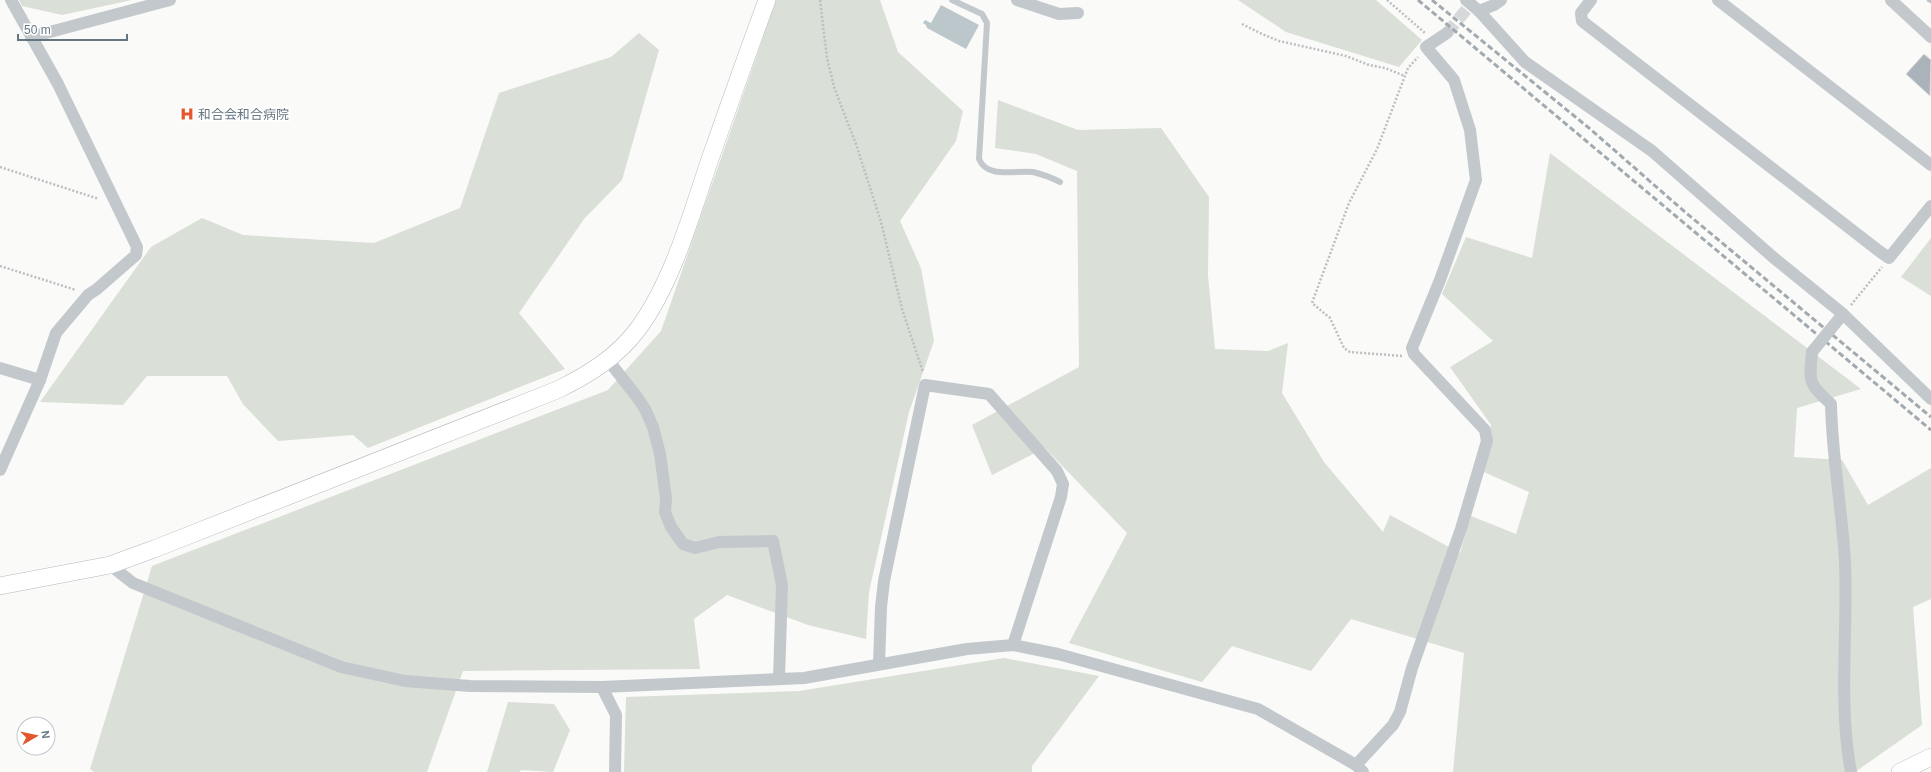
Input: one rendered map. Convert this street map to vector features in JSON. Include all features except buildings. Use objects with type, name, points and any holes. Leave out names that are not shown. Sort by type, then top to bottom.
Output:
[{"type":"street","points":[[0,470],[40,380],[56,332],[88,295],[97,290],[136,255],[137,247],[58,84],[11,0]]},
{"type":"street","points":[[31,37],[170,0]]},
{"type":"street","points":[[0,586],[110,565],[557,390],[590,373],[608,360],[637,329],[662,289],[693,210],[767,0]]},
{"type":"street","points":[[1017,0],[1059,14],[1078,14]]},
{"type":"street","points":[[1466,0],[1479,11],[1525,62],[1652,151],[1774,258],[1842,314],[1931,399]]},
{"type":"street","points":[[1479,11],[1494,5],[1501,0]]},
{"type":"street","points":[[1591,0],[1581,13],[1582,21],[1889,258],[1931,206]]},
{"type":"street","points":[[1718,0],[1931,165]]},
{"type":"street","points":[[1891,0],[1931,37]]},
{"type":"street","points":[[110,565],[133,583],[341,667],[413,682],[470,686],[602,686],[804,678],[967,649],[1013,646],[1058,654],[1258,709],[1360,768],[1393,725],[1400,712],[1412,668],[1461,529],[1487,441],[1485,430],[1414,354],[1412,348],[1440,280],[1476,180],[1470,130],[1454,80],[1430,44],[1447,33]]},
{"type":"street","points":[[1842,314],[1812,352],[1810,373],[1813,388],[1831,404],[1831,432],[1845,561],[1844,710],[1846,744],[1852,772]]},
{"type":"street","points":[[608,360],[637,397],[653,427],[660,454],[666,498],[665,512],[671,527],[683,544],[695,548],[719,542],[773,541],[782,585],[779,678]]},
{"type":"street","points":[[0,368],[40,380]]},
{"type":"street","points":[[879,664],[881,607],[884,581],[925,385],[989,394],[1057,471],[1063,484],[1060,498],[1013,646]]},
{"type":"street","points":[[602,686],[616,715],[615,772]]},
{"type":"street","points":[[1900,772],[1931,757]]},
{"type":"lane","points":[[952,0],[982,14],[987,23],[979,159],[982,166],[990,171],[1034,172],[1060,182]]},
{"type":"path","points":[[820,0],[827,58],[834,87],[856,144],[881,222],[902,310],[922,368],[925,385]]},
{"type":"path","points":[[1387,0],[1430,44],[1408,68],[1377,149],[1349,203],[1312,303],[1330,318],[1344,348],[1350,352],[1402,356],[1414,354]]},
{"type":"path","points":[[1242,24],[1279,41],[1346,56],[1405,76]]},
{"type":"path","points":[[0,167],[117,205]]},
{"type":"path","points":[[1842,314],[1889,258]]},
{"type":"path","points":[[0,266],[88,295]]},
{"type":"shaded area","points":[[19,0],[132,0],[62,15],[22,6]]},
{"type":"shaded area","points":[[776,0],[880,0],[898,52],[963,111],[956,141],[900,221],[921,268],[934,341],[909,412],[869,592],[866,639],[808,625],[727,595],[694,619],[700,669],[463,671],[427,772],[94,772],[90,769],[152,566],[608,390],[661,331]]},
{"type":"shaded area","points":[[1238,0],[1376,0],[1422,40],[1399,67],[1286,32]]},
{"type":"shaded area","points":[[941,5],[979,25],[966,49],[927,28],[923,23],[925,20],[931,23]]},
{"type":"shaded area","points":[[639,33],[659,50],[622,180],[584,219],[519,313],[565,369],[368,448],[353,435],[278,441],[243,404],[227,376],[147,376],[123,405],[40,402],[151,247],[202,218],[243,235],[374,243],[460,208],[499,93],[611,57]]},
{"type":"shaded area","points":[[998,100],[1078,130],[1161,128],[1209,197],[1208,276],[1215,349],[1268,351],[1288,343],[1282,393],[1324,462],[1383,532],[1390,515],[1460,553],[1471,516],[1516,534],[1529,492],[1484,472],[1491,425],[1450,367],[1493,341],[1442,294],[1466,237],[1532,258],[1550,153],[1861,389],[1797,408],[1794,457],[1842,460],[1868,505],[1931,468],[1931,599],[1913,607],[1922,725],[1855,772],[1453,772],[1464,653],[1351,619],[1311,671],[1232,646],[1202,682],[1069,643],[1127,533],[1045,448],[992,475],[972,425],[1079,367],[1077,171],[1036,154],[995,148]]},
{"type":"shaded area","points":[[1931,238],[1931,296],[1901,277]]},
{"type":"shaded area","points":[[1004,658],[1099,676],[1032,766],[1032,772],[624,772],[626,697],[799,691]]},
{"type":"shaded area","points":[[508,702],[554,704],[570,730],[553,772],[521,770],[520,772],[487,772]]},
{"type":"tunnel","points":[[1447,33],[1471,4]]},
{"type":"railway","points":[[1418,0],[1931,430]]},
{"type":"railway","points":[[1432,0],[1589,128],[1685,212],[1931,417]]},
{"type":"place","name":"和合会和合病院","points":[[187,114]]}]
